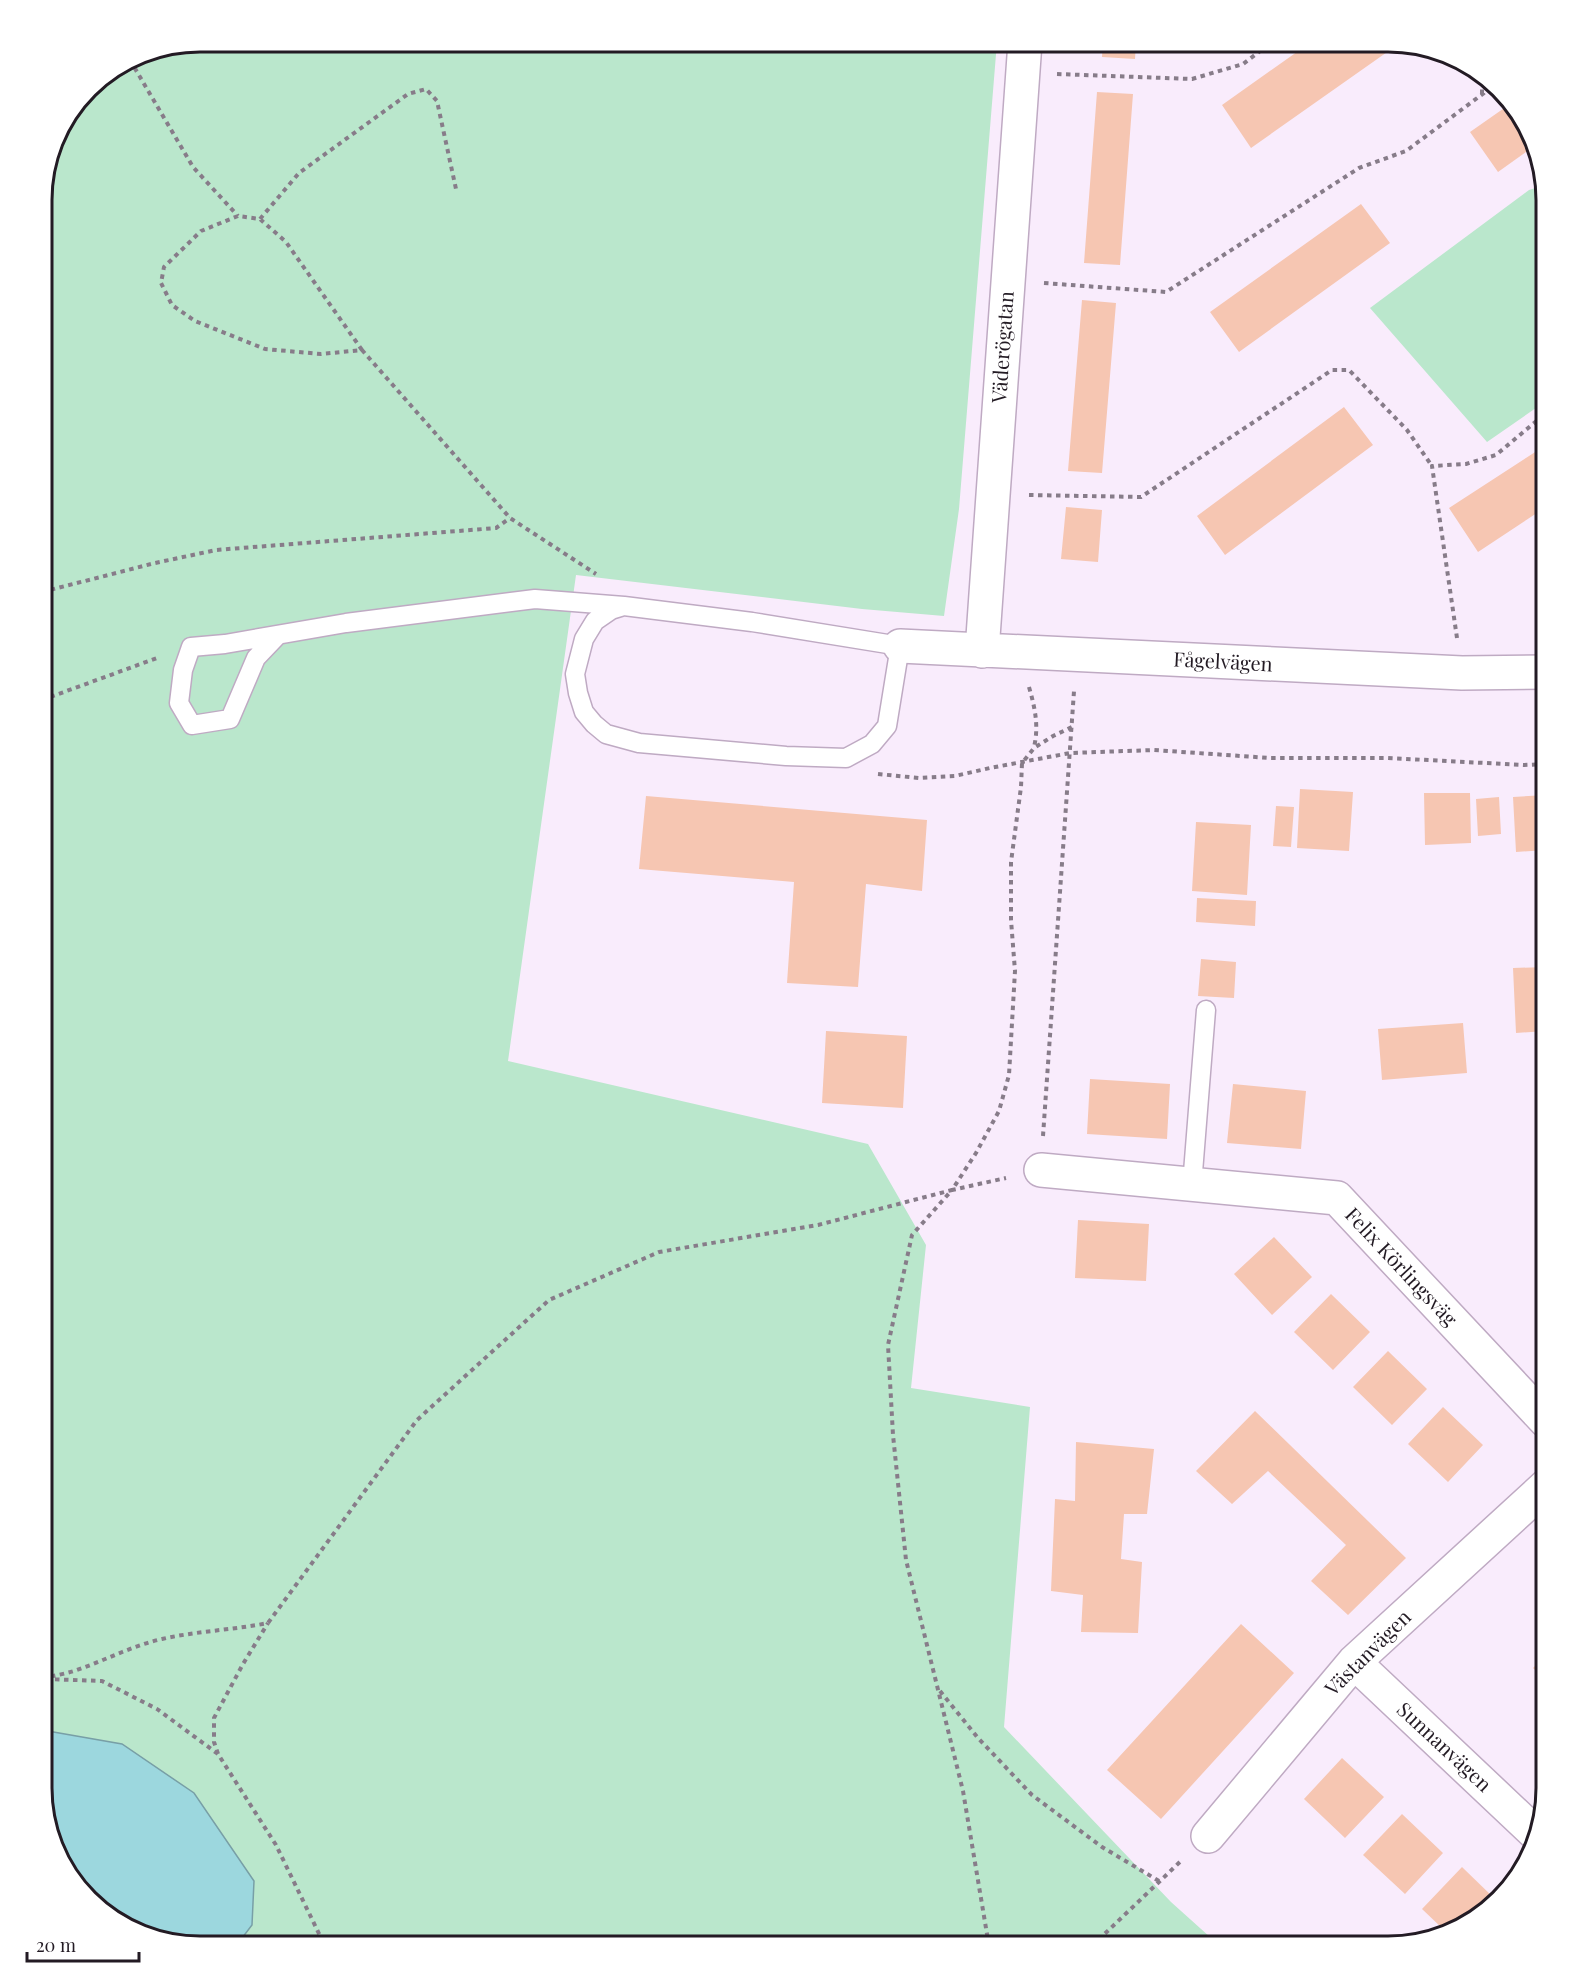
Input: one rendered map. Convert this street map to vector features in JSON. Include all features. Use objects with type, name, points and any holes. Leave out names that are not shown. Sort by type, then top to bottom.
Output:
[{"type":"street","name":"Väderögatan","points":[[996,652],[1007,280],[1023,57]]},
{"type":"street","name":"Fågelvägen","points":[[900,646],[1462,673],[1536,672]]},
{"type":"street","name":"Felix Körlingsväg","points":[[1041,1170],[1337,1198],[1536,1410]]},
{"type":"street","name":"Västanvägen","points":[[1208,1836],[1354,1662],[1536,1495]]},
{"type":"street","name":"Sunnanvägen","points":[[1354,1662],[1529,1828]]},
{"type":"lane","points":[[278,635],[256,658],[230,719],[192,725],[179,703],[183,670],[191,647],[346,623],[535,599],[624,606],[752,622],[900,646],[887,726],[872,744],[846,758],[786,756],[639,743],[606,734],[584,712],[575,674],[584,639],[595,621],[611,610],[624,606]]},
{"type":"lane","points":[[1192,1185],[1206,1010]]},
{"type":"path","points":[[1023,57],[1192,79],[1243,64],[1258,53]]},
{"type":"path","points":[[135,68],[193,167],[238,216]]},
{"type":"path","points":[[1482,87],[1482,94]]},
{"type":"path","points":[[260,219],[299,173],[408,94],[426,89],[437,101],[456,189]]},
{"type":"path","points":[[1007,280],[1166,292],[1359,168],[1406,151],[1486,91]]},
{"type":"path","points":[[362,350],[321,354],[265,350],[195,321],[172,304],[161,283],[164,267],[201,231],[238,216],[260,219],[286,242],[362,350],[510,518],[589,568],[615,589],[624,606]]},
{"type":"path","points":[[1022,495],[1141,497],[1332,370],[1349,370],[1407,430],[1432,466],[1457,639]]},
{"type":"path","points":[[1432,466],[1466,464],[1496,455],[1536,421]]},
{"type":"path","points":[[53,589],[216,550],[496,528],[510,518]]},
{"type":"path","points":[[53,695],[191,647]]},
{"type":"path","points":[[996,652],[1028,686],[1035,709],[1038,732],[1034,748]]},
{"type":"path","points":[[320,1936],[276,1845],[218,1754],[214,1742],[214,1718],[268,1623],[417,1420],[549,1300],[659,1252],[818,1225],[952,1190],[1041,1170],[1077,656]]},
{"type":"path","points":[[987,1936],[963,1791],[906,1560],[893,1435],[888,1345],[912,1235],[952,1190],[976,1152],[999,1111],[1010,1075],[1015,971],[1011,920],[1011,862],[1022,763],[1034,748],[1072,728]]},
{"type":"path","points":[[868,774],[919,778],[955,776],[1070,753],[1154,750],[1270,758],[1388,758],[1536,764]]},
{"type":"path","points":[[52,1676],[72,1672],[123,1651],[161,1639],[202,1632],[236,1630],[268,1623]]},
{"type":"path","points":[[52,1679],[102,1681],[157,1709],[218,1754]]},
{"type":"path","points":[[937,1688],[978,1738],[1032,1795],[1102,1847],[1159,1881]]},
{"type":"path","points":[[1102,1936],[1208,1836]]},
{"type":"green space","points":[[201,52],[996,53],[959,509],[944,616],[862,609],[576,575],[508,1061],[868,1144],[926,1245],[911,1388],[1030,1407],[1004,1727],[1171,1902],[1209,1936],[201,1936],[162,1930],[127,1916],[96,1892],[77,1870],[60,1835],[55,1816],[52,1787],[53,191],[58,162],[72,127],[103,89],[127,72],[153,60]]},
{"type":"green space","points":[[1535,188],[1536,201],[1536,408],[1487,442],[1370,308],[1529,190]]},
{"type":"water","points":[[52,1732],[122,1744],[194,1793],[254,1881],[252,1925],[244,1936],[201,1936],[162,1930],[127,1916],[96,1892],[77,1870],[60,1835],[55,1816],[52,1787]]},
{"type":"building","points":[[1102,53],[1135,53],[1135,59],[1102,57]]},
{"type":"building","points":[[1296,53],[1386,53],[1251,148],[1222,105]]},
{"type":"building","points":[[1097,92],[1133,94],[1120,265],[1084,263]]},
{"type":"building","points":[[1503,109],[1511,118],[1527,151],[1498,172],[1470,132]]},
{"type":"building","points":[[1361,204],[1390,243],[1239,352],[1210,312]]},
{"type":"building","points":[[1082,300],[1116,303],[1102,473],[1068,471]]},
{"type":"building","points":[[1344,407],[1373,445],[1225,555],[1197,516]]},
{"type":"building","points":[[1536,451],[1536,514],[1478,552],[1449,508]]},
{"type":"building","points":[[1066,507],[1102,510],[1098,562],[1061,559]]},
{"type":"building","points":[[1300,789],[1353,792],[1349,851],[1297,848]]},
{"type":"building","points":[[1424,793],[1470,793],[1471,843],[1425,845]]},
{"type":"building","points":[[646,796],[927,820],[922,891],[866,884],[858,987],[787,983],[794,882],[639,869]]},
{"type":"building","points":[[1536,796],[1536,851],[1516,852],[1513,797]]},
{"type":"building","points":[[1499,797],[1501,834],[1478,836],[1476,799]]},
{"type":"building","points":[[1276,806],[1294,807],[1291,847],[1273,846]]},
{"type":"building","points":[[1196,822],[1251,825],[1247,895],[1192,891]]},
{"type":"building","points":[[1197,898],[1256,901],[1255,926],[1196,922]]},
{"type":"building","points":[[1201,959],[1236,962],[1234,998],[1198,996]]},
{"type":"building","points":[[1536,967],[1536,1032],[1516,1033],[1513,968]]},
{"type":"building","points":[[1463,1023],[1467,1073],[1382,1080],[1378,1029]]},
{"type":"building","points":[[826,1031],[907,1036],[903,1108],[822,1103]]},
{"type":"building","points":[[1090,1079],[1170,1084],[1167,1139],[1087,1134]]},
{"type":"building","points":[[1233,1084],[1306,1091],[1301,1149],[1227,1143]]},
{"type":"building","points":[[1078,1220],[1149,1224],[1146,1281],[1075,1278]]},
{"type":"building","points":[[1274,1237],[1312,1277],[1272,1315],[1234,1274]]},
{"type":"building","points":[[1331,1294],[1370,1332],[1333,1370],[1294,1332]]},
{"type":"building","points":[[1388,1351],[1427,1389],[1392,1425],[1353,1387]]},
{"type":"building","points":[[1443,1407],[1483,1445],[1448,1482],[1408,1444]]},
{"type":"building","points":[[1255,1411],[1406,1558],[1348,1615],[1311,1581],[1346,1545],[1268,1471],[1232,1504],[1196,1471]]},
{"type":"building","points":[[1076,1442],[1154,1449],[1147,1514],[1124,1514],[1121,1559],[1142,1562],[1138,1633],[1081,1632],[1083,1595],[1051,1591],[1055,1499],[1075,1501]]},
{"type":"building","points":[[1241,1624],[1294,1673],[1161,1819],[1107,1770]]},
{"type":"building","points":[[1342,1758],[1384,1797],[1345,1838],[1304,1799]]},
{"type":"building","points":[[1402,1814],[1443,1853],[1405,1894],[1363,1855]]},
{"type":"building","points":[[1462,1867],[1490,1894],[1470,1911],[1439,1926],[1422,1909]]}]
